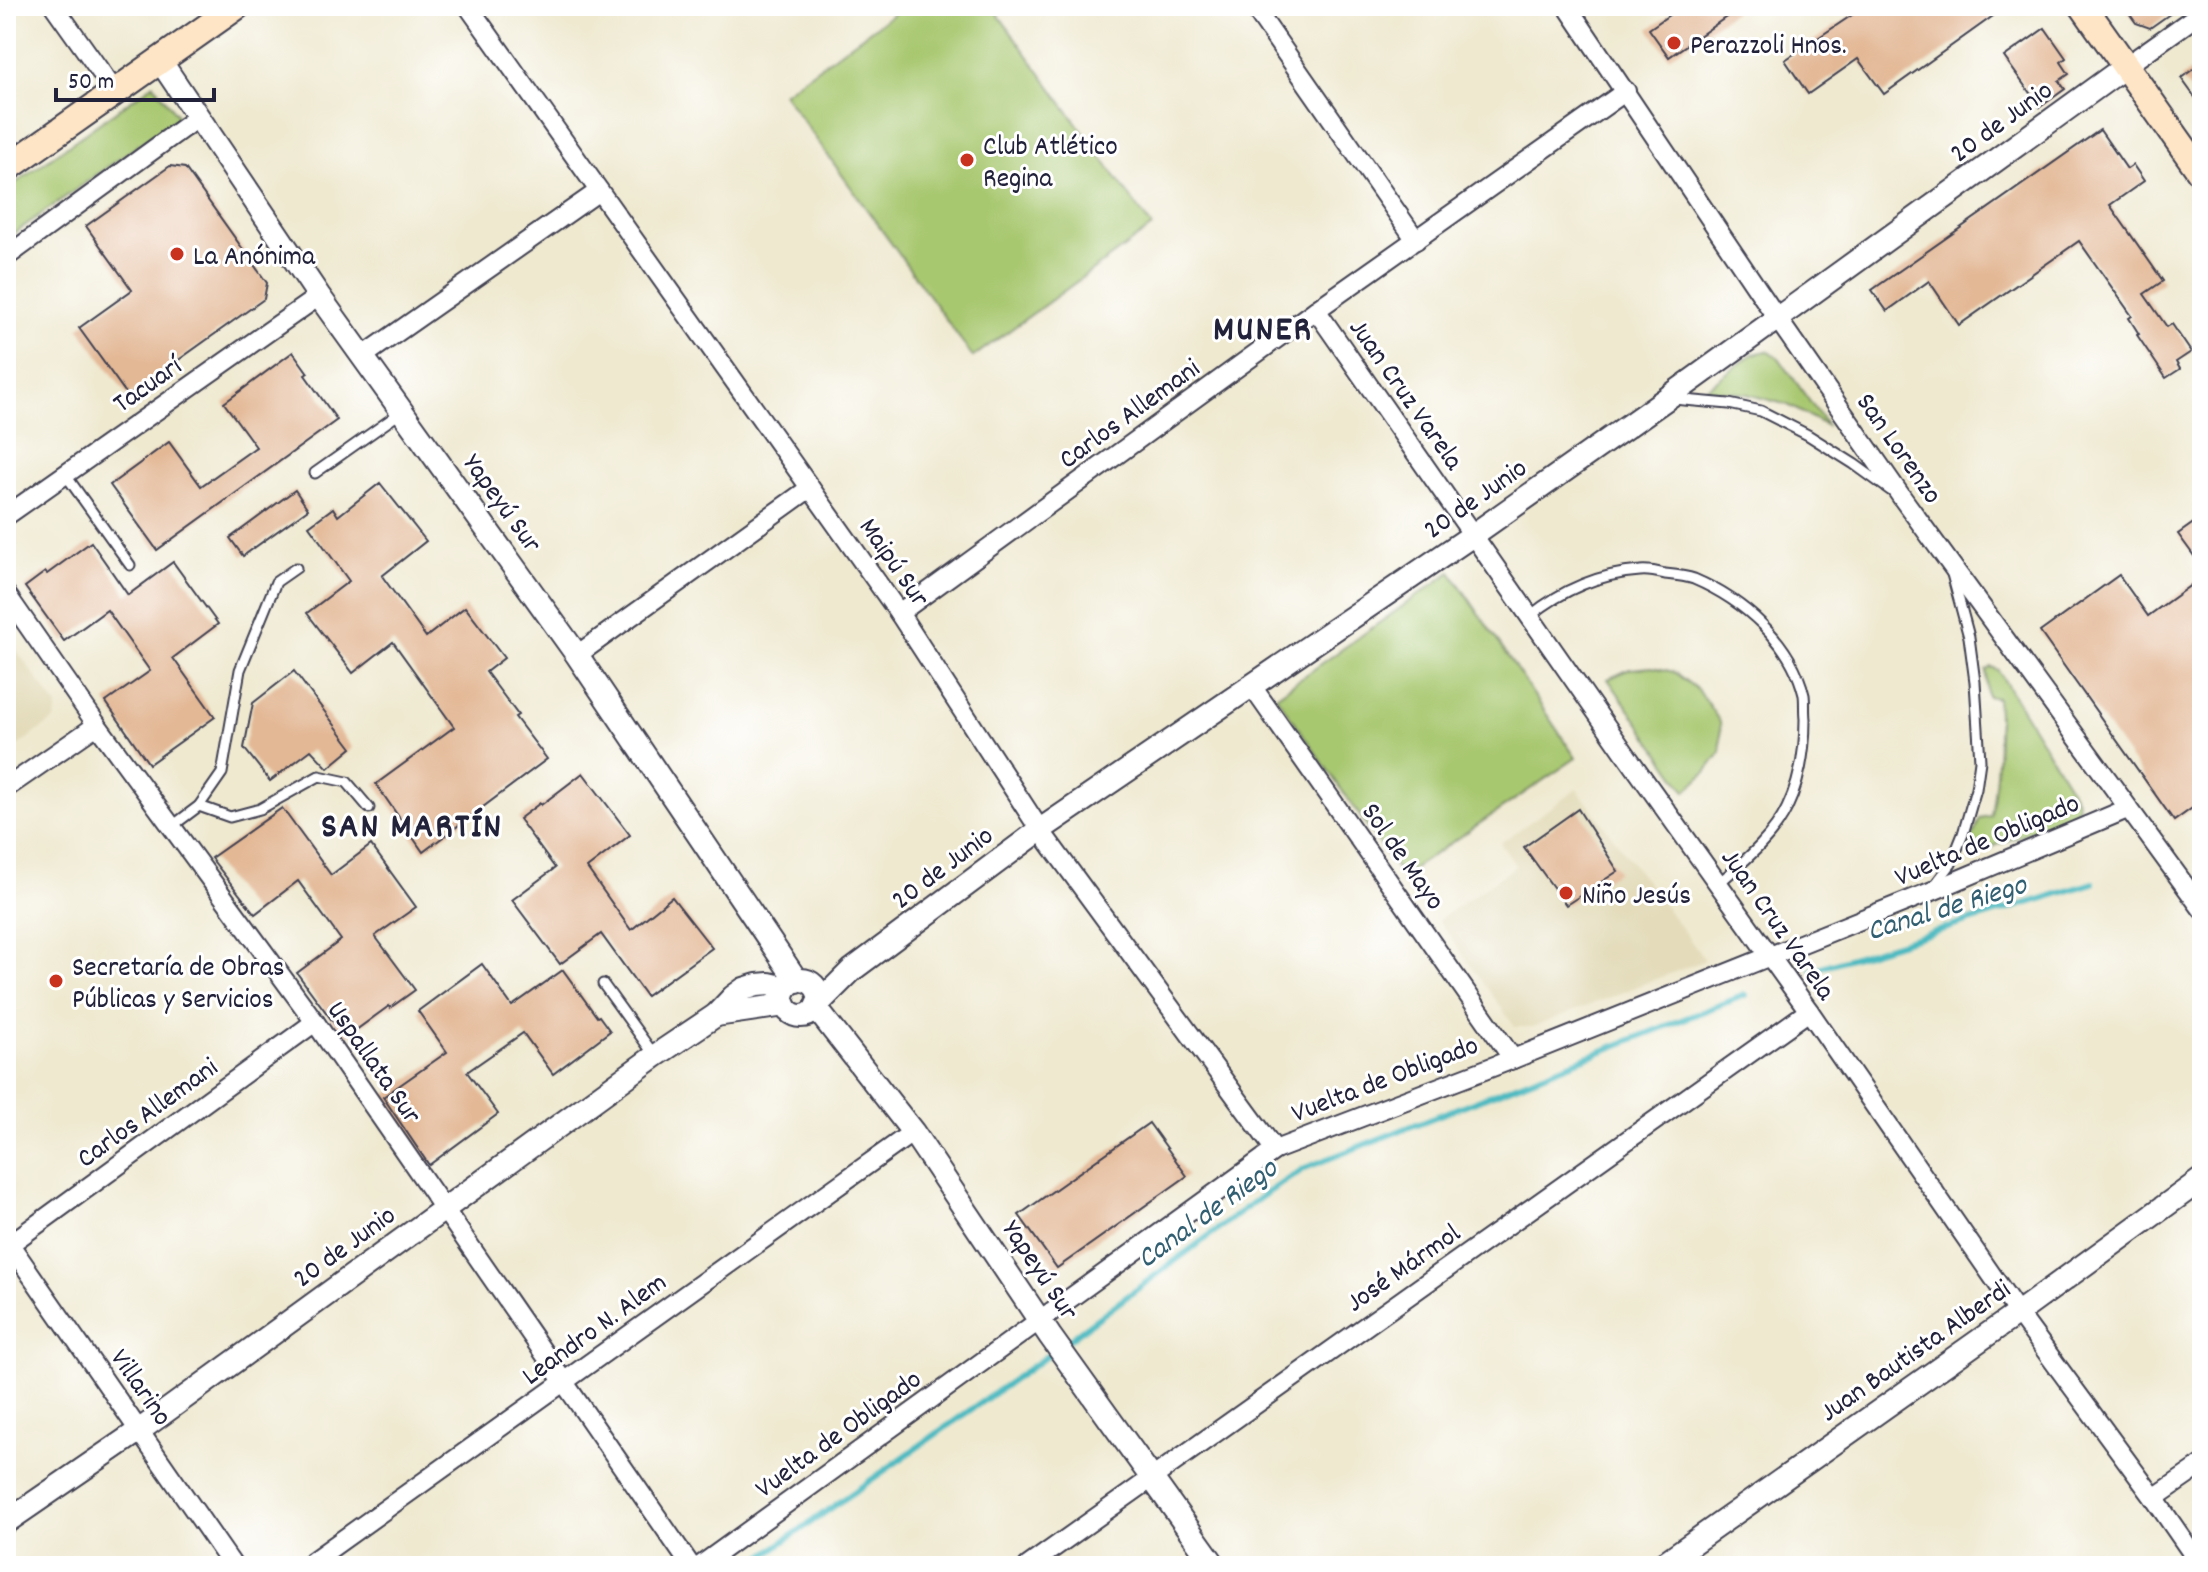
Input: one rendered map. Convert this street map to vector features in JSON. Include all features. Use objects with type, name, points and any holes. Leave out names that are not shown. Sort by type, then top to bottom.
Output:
[{"type":"main road","points":[[6,169],[237,6]]},
{"type":"main road","points":[[2083,6],[2202,174]]},
{"type":"street","points":[[54,6],[115,92]]},
{"type":"street","name":"Maipú Sur","points":[[468,6],[899,613],[1040,830],[1275,1150]]},
{"type":"street","points":[[1253,6],[1416,240]]},
{"type":"street","name":"San Lorenzo","points":[[1567,6],[1777,318],[1950,566],[2202,909]]},
{"type":"street","points":[[2126,66],[2202,12]]},
{"type":"street","name":"Yapeyú Sur","points":[[159,59],[319,296],[577,655],[794,989],[816,988],[817,1006],[913,1132],[1067,1359],[1215,1566]]},
{"type":"street","name":"20 de Junio","points":[[817,1006],[852,970],[1040,830],[1473,535],[2126,66]]},
{"type":"street","name":"Carlos Allemani","points":[[899,613],[1316,310],[1626,91]]},
{"type":"street","points":[[6,257],[198,117]]},
{"type":"street","points":[[362,357],[599,191]]},
{"type":"street","name":"Tacuarí","points":[[6,516],[319,296]]},
{"type":"street","name":"Juan Cruz Varela","points":[[1316,310],[2018,1313],[2201,1566]]},
{"type":"street","points":[[577,655],[810,488]]},
{"type":"street","name":"Uspallata Sur","points":[[6,594],[97,725],[315,1022],[691,1566]]},
{"type":"street","name":"Sol de Mayo","points":[[1251,685],[1513,1059]]},
{"type":"street","points":[[6,788],[97,725]]},
{"type":"street","name":"Vuelta de Obligado","points":[[700,1566],[1045,1327],[1275,1150],[1513,1059],[1930,892],[2127,809]]},
{"type":"street","name":"20 de Junio","points":[[6,1522],[140,1430],[716,1015],[744,989],[769,984],[794,989],[852,970]]},
{"type":"street","points":[[794,989],[788,1011],[799,1016],[811,1013],[817,1006]]},
{"type":"street","name":"José Mármol","points":[[1028,1566],[1809,1011]]},
{"type":"street","name":"Carlos Allemani","points":[[8,1242],[315,1022]]},
{"type":"street","name":"Leandro N. Alem","points":[[306,1566],[913,1132]]},
{"type":"street","name":"Juan Bautista Alberdi","points":[[1660,1566],[2202,1179]]},
{"type":"street","name":"Villarino","points":[[8,1242],[233,1566]]},
{"type":"street","points":[[2154,1498],[2202,1465]]},
{"type":"lane","points":[[1666,399],[1729,404],[1761,411],[1808,435],[1903,499]]},
{"type":"lane","points":[[315,473],[402,412]]},
{"type":"lane","points":[[65,474],[130,565]]},
{"type":"lane","points":[[1930,892],[1951,864],[1963,834],[1976,789],[1980,761],[1969,637],[1950,566]]},
{"type":"lane","points":[[171,827],[199,806],[222,773],[240,670],[276,582],[296,568]]},
{"type":"lane","points":[[1530,616],[1549,601],[1590,579],[1643,570],[1692,578],[1733,599],[1765,626],[1792,663],[1804,696],[1802,771],[1787,810],[1769,834],[1718,884]]},
{"type":"lane","points":[[199,806],[230,817],[260,809],[319,776],[347,782],[369,808]]},
{"type":"lane","points":[[603,984],[655,1056]]},
{"type":"shaded area","points":[[6,636],[57,706],[55,719],[6,754]]},
{"type":"shaded area","name":"Niño Jesús","points":[[1577,789],[1705,960],[1533,1027],[1515,1027],[1438,920],[1516,866],[1500,843]]},
{"type":"green space","name":"Club Atlético Regina","points":[[904,6],[992,6],[1152,227],[973,357],[783,93]]},
{"type":"green space","points":[[154,84],[178,117],[6,239],[6,190]]},
{"type":"green space","points":[[1767,351],[1779,358],[1827,426],[1788,405],[1747,394],[1705,389],[1753,354]]},
{"type":"green space","points":[[1451,572],[1576,758],[1402,876],[1276,696]]},
{"type":"green space","points":[[1652,667],[1674,672],[1699,691],[1720,722],[1721,752],[1686,791],[1608,679],[1630,669]]},
{"type":"green space","points":[[1991,667],[1998,670],[2078,806],[2073,814],[1980,852],[1973,852],[1969,847],[1980,818],[1991,816],[1995,786],[1998,713],[1997,698],[1987,696],[1986,671]]},
{"type":"building","name":"Perazzoli Hnos.","points":[[1682,6],[1742,6],[1669,57],[1649,29]]},
{"type":"building","points":[[1850,6],[2007,6],[1884,94],[1858,59],[1808,94],[1785,60],[1855,13]]},
{"type":"building","points":[[2124,6],[2181,6],[2150,28],[2136,23]]},
{"type":"building","points":[[2045,28],[2066,58],[2061,62],[2069,74],[2059,81],[2065,89],[2040,107],[2004,57]]},
{"type":"building","points":[[2202,63],[2202,107],[2181,78]]},
{"type":"building","points":[[2100,130],[2127,169],[2133,165],[2144,181],[2110,205],[2163,281],[2144,294],[2167,327],[2172,324],[2191,352],[2176,362],[2180,369],[2166,378],[2137,335],[2129,318],[2132,316],[2079,241],[1959,325],[1929,281],[1887,311],[1872,290]]},
{"type":"building","name":"La Anónima","points":[[170,166],[185,168],[267,283],[264,299],[128,396],[79,328],[132,290],[86,226]]},
{"type":"building","points":[[293,352],[308,373],[305,375],[337,420],[157,550],[110,485],[169,442],[201,486],[256,447],[224,403]]},
{"type":"building","points":[[380,483],[426,541],[382,576],[426,637],[465,607],[504,658],[486,672],[547,759],[423,852],[376,784],[454,727],[393,642],[353,673],[307,613],[349,581],[309,526],[333,508],[338,516]]},
{"type":"building","points":[[295,490],[308,509],[243,556],[230,538]]},
{"type":"building","points":[[2202,517],[2202,567],[2178,534]]},
{"type":"building","points":[[91,542],[128,595],[173,562],[218,624],[173,658],[215,717],[149,764],[106,702],[150,671],[107,610],[64,641],[25,587]]},
{"type":"building","points":[[2119,575],[2148,616],[2202,577],[2202,801],[2174,821],[2040,632]]},
{"type":"building","points":[[294,671],[352,748],[328,768],[311,750],[270,781],[244,748],[253,703]]},
{"type":"building","points":[[583,773],[630,835],[587,868],[631,930],[672,897],[712,948],[646,996],[601,934],[560,964],[512,900],[555,868],[519,819]]},
{"type":"building","points":[[282,808],[331,875],[371,845],[416,907],[375,936],[415,990],[345,1038],[297,973],[341,940],[298,881],[255,914],[211,858]]},
{"type":"building","points":[[1578,809],[1618,871],[1566,905],[1524,847]]},
{"type":"building","points":[[482,964],[512,1006],[563,970],[610,1031],[553,1074],[523,1033],[467,1072],[498,1114],[429,1165],[383,1097],[447,1052],[418,1011]]},
{"type":"building","points":[[1149,1123],[1187,1176],[1057,1268],[1019,1215]]},
{"type":"waterway","name":"Canal de Riego","points":[[1812,970],[2093,883]]},
{"type":"waterway","name":"Canal de Riego","points":[[1063,1344],[1261,1197],[1305,1168],[1745,995]]},
{"type":"waterway","name":"Canal de Riego","points":[[749,1566],[1054,1351]]},
{"type":"place","name":"Perazzoli Hnos.","points":[[1674,43]]},
{"type":"place","name":"Club Atlético Regina","points":[[967,160]]},
{"type":"place","name":"La Anónima","points":[[177,254]]},
{"type":"place","name":"Niño Jesús","points":[[1566,893]]},
{"type":"place","name":"Secretaría de Obras Públicas y Servicios","points":[[56,981]]},
{"type":"district","name":"MUNER","points":[[1263,326]]},
{"type":"district","name":"SAN MARTÍN","points":[[412,823]]}]
